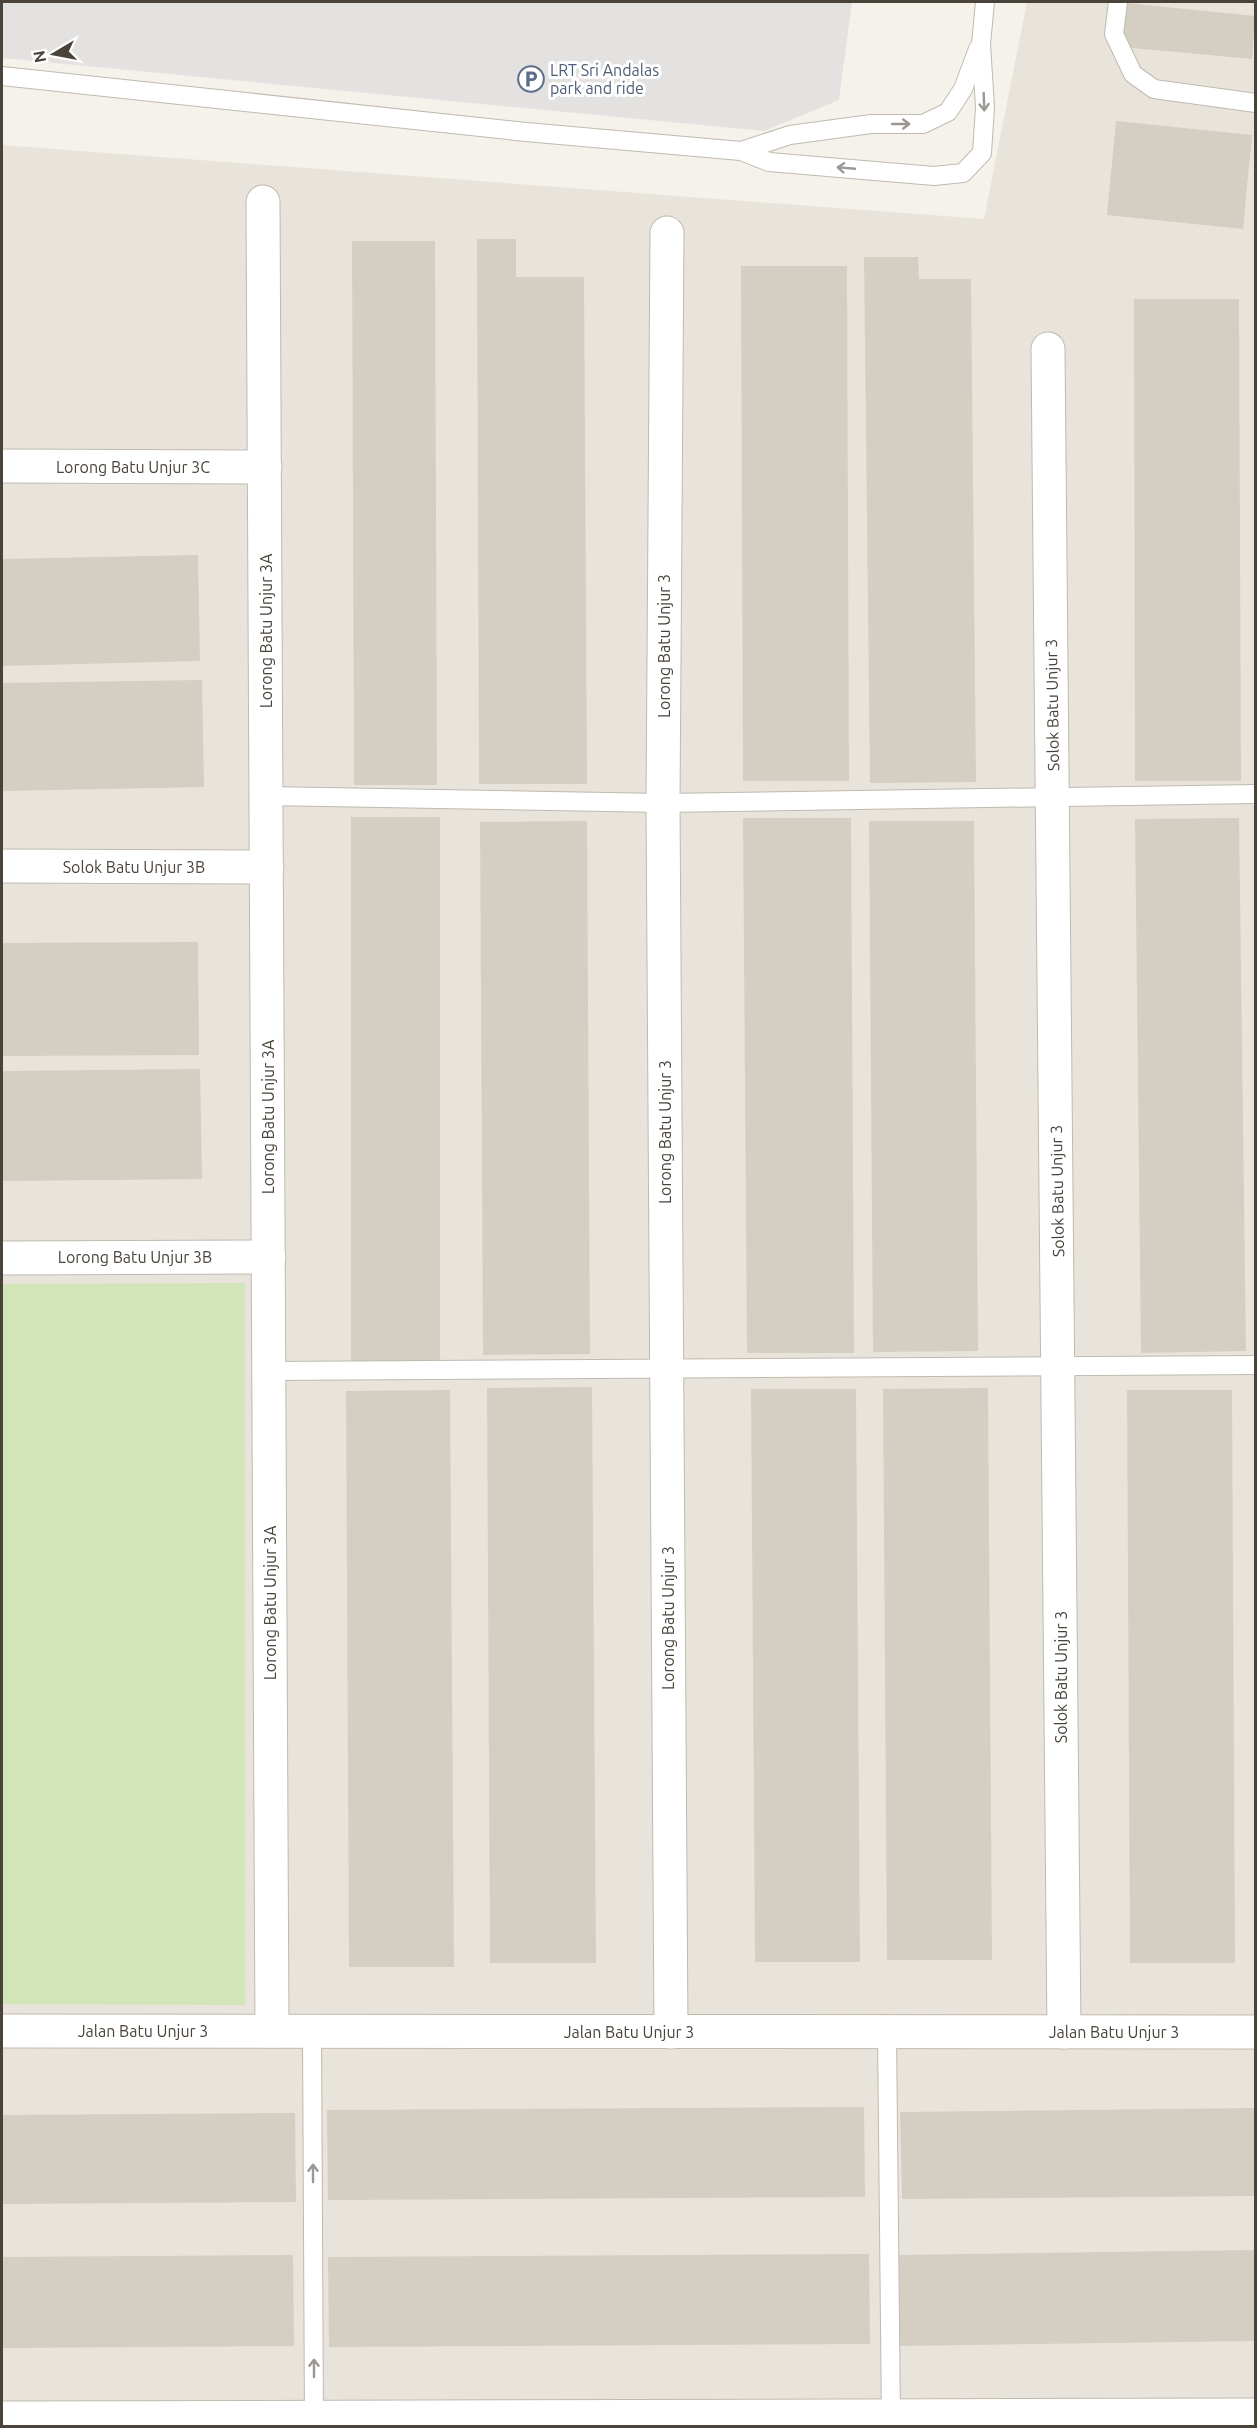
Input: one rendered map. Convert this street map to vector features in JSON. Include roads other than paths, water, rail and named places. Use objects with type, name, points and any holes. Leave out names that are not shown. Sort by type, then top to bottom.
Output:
[{"type":"street","name":"Lorong Batu Unjur 3A","points":[[263,202],[272,2031]]},
{"type":"street","name":"Lorong Batu Unjur 3","points":[[667,233],[663,803],[671,2032]]},
{"type":"street","name":"Solok Batu Unjur 3","points":[[1048,349],[1064,2032]]},
{"type":"street","name":"Lorong Batu Unjur 3C","points":[[2,466],[264,468]]},
{"type":"street","name":"Solok Batu Unjur 3B","points":[[2,866],[267,867]]},
{"type":"street","name":"Lorong Batu Unjur 3B","points":[[2,1258],[269,1257]]},
{"type":"street","name":"Jalan Batu Unjur 3","points":[[2,2031],[1256,2032]]},
{"type":"street","points":[[2,2418],[314,2422],[891,2421],[1256,2415]]},
{"type":"lane","points":[[2,76],[526,132],[741,151],[769,162],[934,176],[963,173],[981,153],[985,107],[981,44],[985,2]]},
{"type":"lane","points":[[1118,2],[1114,34],[1133,74],[1154,89],[1256,103]]},
{"type":"lane","points":[[741,151],[790,135],[871,124],[923,124],[948,112],[963,88],[981,44]]},
{"type":"lane","points":[[266,796],[663,803],[1256,794]]},
{"type":"lane","points":[[268,1371],[1256,1365]]},
{"type":"lane","points":[[312,2031],[314,2422]]},
{"type":"lane","points":[[887,2032],[891,2421]]},
{"type":"place","name":"LRT Sri Andalas park and ride","points":[[531,79]]}]
